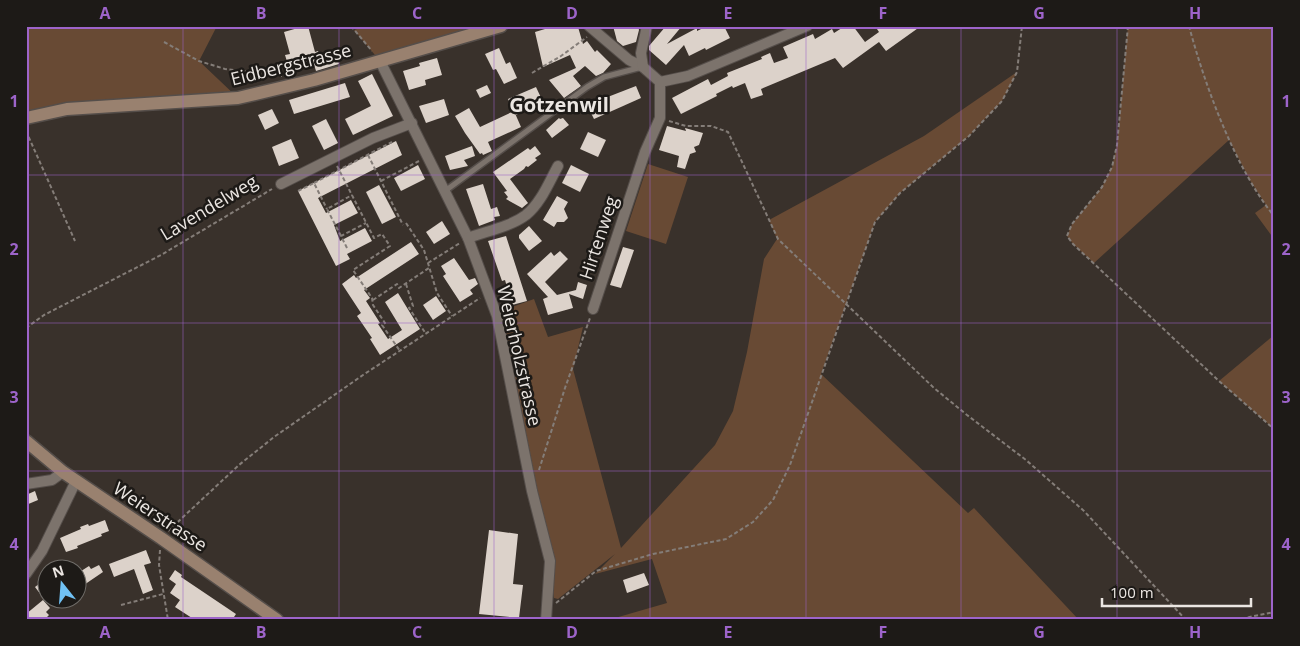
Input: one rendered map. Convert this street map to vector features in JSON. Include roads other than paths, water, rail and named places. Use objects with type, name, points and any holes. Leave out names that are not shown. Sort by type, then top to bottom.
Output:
[{"type":"street","name":"Eidbergstrasse","points":[[26,118],[67,108],[238,98],[276,90],[501,26]]},
{"type":"street","points":[[643,67],[641,53],[647,26]]},
{"type":"street","points":[[592,29],[629,60],[643,67],[660,82],[688,76],[807,26]]},
{"type":"street","name":"Weierholzstrasse","points":[[380,61],[468,238],[497,316],[532,490],[550,560],[547,615]]},
{"type":"street","name":"Hirtenweg","points":[[593,309],[645,152],[660,118],[660,82]]},
{"type":"street","name":"Lavendelweg","points":[[280,184],[373,138],[412,122]]},
{"type":"street","points":[[468,238],[510,224],[527,214],[540,199],[558,166]]},
{"type":"street","name":"Weierstrasse","points":[[26,441],[63,472],[277,620]]},
{"type":"street","points":[[26,484],[52,480],[63,472]]},
{"type":"street","points":[[26,574],[42,551],[76,481]]},
{"type":"lane","points":[[445,191],[587,87],[604,77],[643,67]]},
{"type":"district","name":"Gotzenwil","points":[[559,105]]}]
